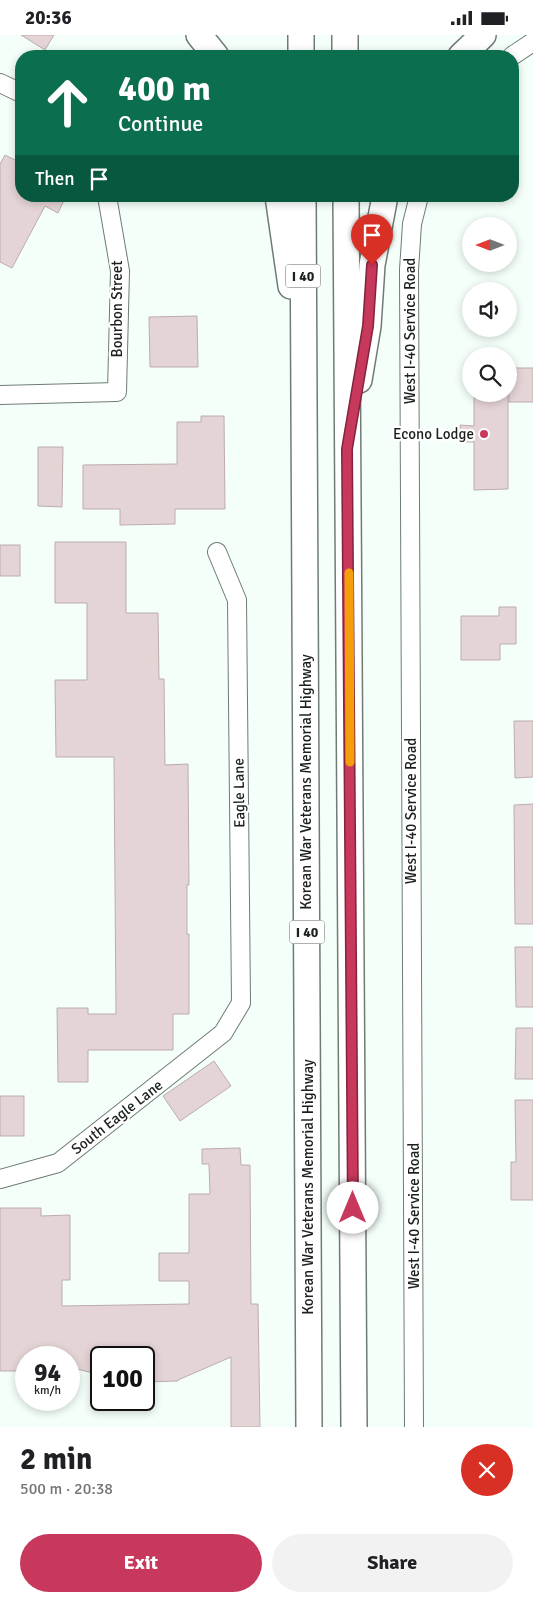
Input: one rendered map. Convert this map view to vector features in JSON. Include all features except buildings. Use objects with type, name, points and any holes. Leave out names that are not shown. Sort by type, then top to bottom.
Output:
[{"type":"highway","points":[[199,35],[211,50]]},
{"type":"highway","points":[[301,35],[301,50]]},
{"type":"highway","points":[[345,35],[345,50]]},
{"type":"highway","points":[[467,50],[483,35]]},
{"type":"highway","points":[[279,202],[284,246],[304,355]]},
{"type":"highway","name":"Korean War Veterans Memorial Highway","points":[[302,202],[309,1427]]},
{"type":"highway","points":[[346,202],[354,1427]]},
{"type":"highway","points":[[347,449],[368,326],[372,265],[384,202]]},
{"type":"street","points":[[519,51],[533,42]]},
{"type":"street","points":[[0,83],[15,90]]},
{"type":"street","name":"Bourbon Street","points":[[0,395],[116,392],[120,271],[108,202]]},
{"type":"street","name":"West I-40 Service Road","points":[[414,1427],[409,270],[412,224],[418,202]]},
{"type":"street","name":"Eagle Lane","points":[[218,552],[237,600],[241,1003],[224,1033]]},
{"type":"street","name":"South Eagle Lane","points":[[0,1179],[58,1163],[224,1033]]},
{"type":"slow traffic","points":[[349,573],[350,762]]},
{"type":"place","name":"Econo Lodge","points":[[484,434]]},
{"type":"route","points":[[353,1208],[350,629],[347,449],[368,326],[372,265]]}]
